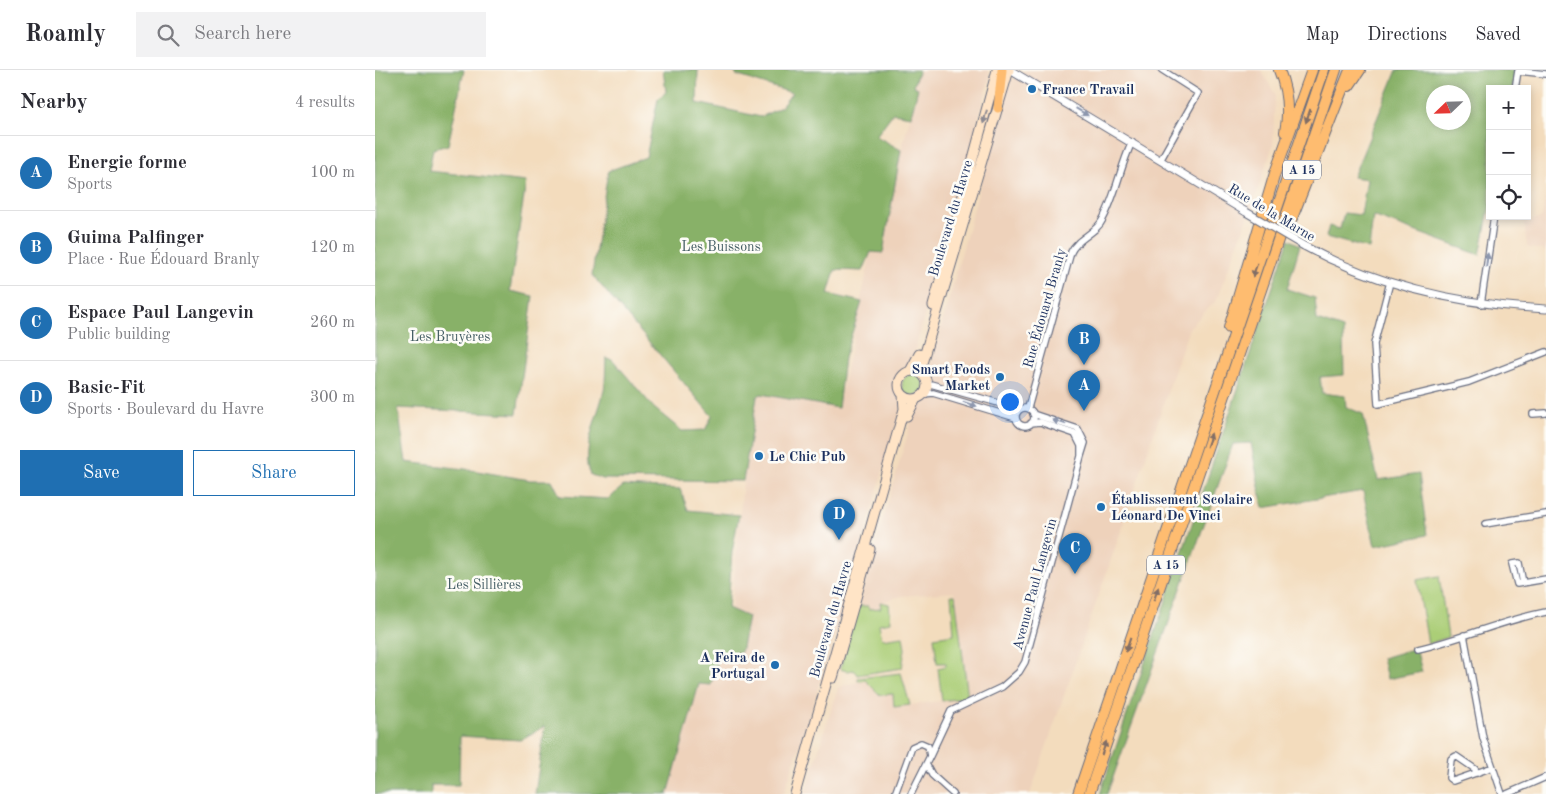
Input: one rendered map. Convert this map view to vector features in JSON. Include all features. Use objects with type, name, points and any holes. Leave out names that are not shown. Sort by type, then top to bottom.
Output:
[{"type":"highway","points":[[1275,173],[1287,124],[1287,100],[1279,70]]},
{"type":"highway","points":[[1222,367],[1220,362],[1241,281],[1275,173],[1312,70]]},
{"type":"highway","name":"A 15","points":[[1079,794],[1324,70]]},
{"type":"highway","name":"A 15","points":[[1089,794],[1336,70]]},
{"type":"highway","points":[[1268,270],[1281,247],[1350,70]]},
{"type":"highway","points":[[1337,106],[1360,70]]},
{"type":"main road","name":"Boulevard du Havre","points":[[795,794],[904,408],[903,395],[899,388],[900,380],[910,371],[917,360],[997,70]]},
{"type":"main road","points":[[998,108],[1002,70]]},
{"type":"main road","name":"Boulevard du Havre","points":[[801,794],[908,413],[920,396],[925,379],[921,367],[1009,70]]},
{"type":"main road","points":[[910,371],[925,379]]},
{"type":"main road","points":[[903,395],[920,396]]},
{"type":"street","name":"Rue de la Marne","points":[[1009,70],[1323,256],[1390,282],[1481,304],[1546,309]]},
{"type":"street","points":[[1161,159],[1198,93],[1162,70]]},
{"type":"street","points":[[1516,85],[1518,71],[1546,74]]},
{"type":"street","name":"Rue Édouard Branly","points":[[1028,408],[1071,252],[1078,241],[1095,230],[1104,219],[1132,142]]},
{"type":"street","points":[[1481,304],[1492,220]]},
{"type":"street","points":[[1390,282],[1374,344],[1378,404],[1469,382],[1546,352]]},
{"type":"street","points":[[925,379],[1020,409],[1028,408],[1033,414],[1031,423]]},
{"type":"street","points":[[920,396],[933,393],[1016,418],[1020,424],[1025,426],[1040,422],[1075,434],[1081,446],[1081,456]]},
{"type":"street","points":[[1016,418],[1020,409]]},
{"type":"street","points":[[1533,414],[1546,413]]},
{"type":"street","name":"Avenue Paul Langevin","points":[[911,794],[951,711],[1002,687],[1019,672],[1025,662],[1085,443],[1078,429],[1033,414]]},
{"type":"street","points":[[1018,432],[1020,424]]},
{"type":"street","points":[[1485,524],[1546,514]]},
{"type":"street","points":[[1523,583],[1546,579]]},
{"type":"street","points":[[1418,649],[1506,621],[1546,612]]},
{"type":"street","points":[[1464,635],[1483,738],[1502,794]]},
{"type":"street","points":[[895,794],[912,747],[918,743],[925,744],[939,736]]},
{"type":"street","points":[[925,744],[929,756]]},
{"type":"street","points":[[1477,773],[1475,769],[1456,756],[1451,759],[1449,778],[1453,781],[1477,773],[1493,767]]},
{"type":"street","points":[[926,764],[932,775],[953,794]]},
{"type":"street","points":[[1507,794],[1546,777]]},
{"type":"shaded area","points":[[916,70],[988,70],[990,77],[911,366],[898,375],[895,386],[901,398],[902,406],[835,635],[784,794],[668,794],[699,684],[731,608],[743,481],[757,397],[761,394],[838,408],[871,252],[883,253],[901,150],[918,88],[909,85]]},
{"type":"shaded area","points":[[1026,70],[1261,70],[1275,94],[1273,145],[1216,301],[1189,328],[1030,794],[805,794],[838,687],[865,680],[880,695],[893,694],[895,707],[968,697],[954,592],[902,596],[881,602],[881,608],[868,609],[868,606],[858,606],[917,402],[925,397],[929,390],[928,375],[1009,81]]},
{"type":"shaded area","points":[[1546,192],[1546,251],[1527,247],[1524,222],[1542,218]]},
{"type":"green space","points":[[375,70],[464,70],[448,145],[433,149],[429,171],[526,182],[510,291],[533,296],[517,414],[398,408],[406,462],[465,469],[530,480],[552,480],[560,496],[609,499],[623,486],[680,489],[688,510],[739,515],[732,552],[728,608],[748,617],[741,652],[719,655],[711,685],[699,684],[668,794],[535,794],[545,726],[520,740],[460,736],[459,785],[431,785],[431,794],[375,794]]},
{"type":"green space","name":"Les Buissons","points":[[663,70],[698,70],[697,103],[761,117],[781,107],[792,93],[736,75],[734,70],[919,70],[913,86],[918,88],[911,116],[893,113],[876,136],[901,150],[883,253],[871,252],[863,271],[835,270],[828,294],[862,302],[844,358],[838,408],[761,394],[757,397],[743,481],[603,479],[591,475],[588,465],[591,432],[604,390],[606,358],[612,359],[654,408],[682,431],[705,430],[712,416],[592,275],[608,171],[646,157],[658,99],[666,92]]},
{"type":"green space","points":[[1397,70],[1516,70],[1513,85],[1486,85],[1487,220],[1480,255],[1373,216],[1369,249],[1326,237],[1329,226],[1340,229],[1344,213],[1361,215],[1367,179],[1353,177]]},
{"type":"green space","points":[[1289,239],[1300,245],[1287,289],[1315,298],[1317,320],[1343,329],[1344,375],[1320,377],[1322,393],[1345,396],[1346,407],[1363,414],[1378,480],[1419,474],[1427,535],[1375,546],[1363,491],[1263,508],[1251,443],[1233,444],[1107,794],[1100,794]]},
{"type":"green space","points":[[913,374],[921,377],[924,385],[921,393],[913,396],[905,393],[902,385],[905,377]]},
{"type":"green space","points":[[1439,576],[1448,637],[1428,644],[1417,580]]},
{"type":"green space","points":[[951,595],[955,595],[968,697],[942,701],[938,668],[946,666],[946,663],[937,663],[934,637],[954,634]]},
{"type":"green space","points":[[880,602],[889,604],[891,622],[879,624],[882,639],[903,636],[905,649],[902,668],[857,675],[854,670],[840,669],[858,606],[868,606],[869,609],[881,608]]},
{"type":"green space","points":[[1416,648],[1422,672],[1387,679],[1382,658]]},
{"type":"green space","points":[[901,673],[910,705],[894,707],[893,694],[880,695],[865,680],[858,681],[858,678]]},
{"type":"place","name":"France Travail","points":[[1032,89]]},
{"type":"place","name":"Guima Palfinger","points":[[1084,365]]},
{"type":"place","name":"Smart Foods Market","points":[[1000,377]]},
{"type":"place","name":"Energie forme","points":[[1084,411]]},
{"type":"place","name":"Le Chic Pub","points":[[759,456]]},
{"type":"place","name":"Établissement Scolaire Léonard De Vinci","points":[[1101,507]]},
{"type":"place","name":"Basic-Fit","points":[[839,540]]},
{"type":"place","name":"Espace Paul Langevin","points":[[1075,574]]},
{"type":"place","name":"A Feira de Portugal","points":[[775,665]]},
{"type":"park label","name":"Les Bruyères","points":[[450,336]]},
{"type":"park label","name":"Les Sillières","points":[[484,584]]}]
